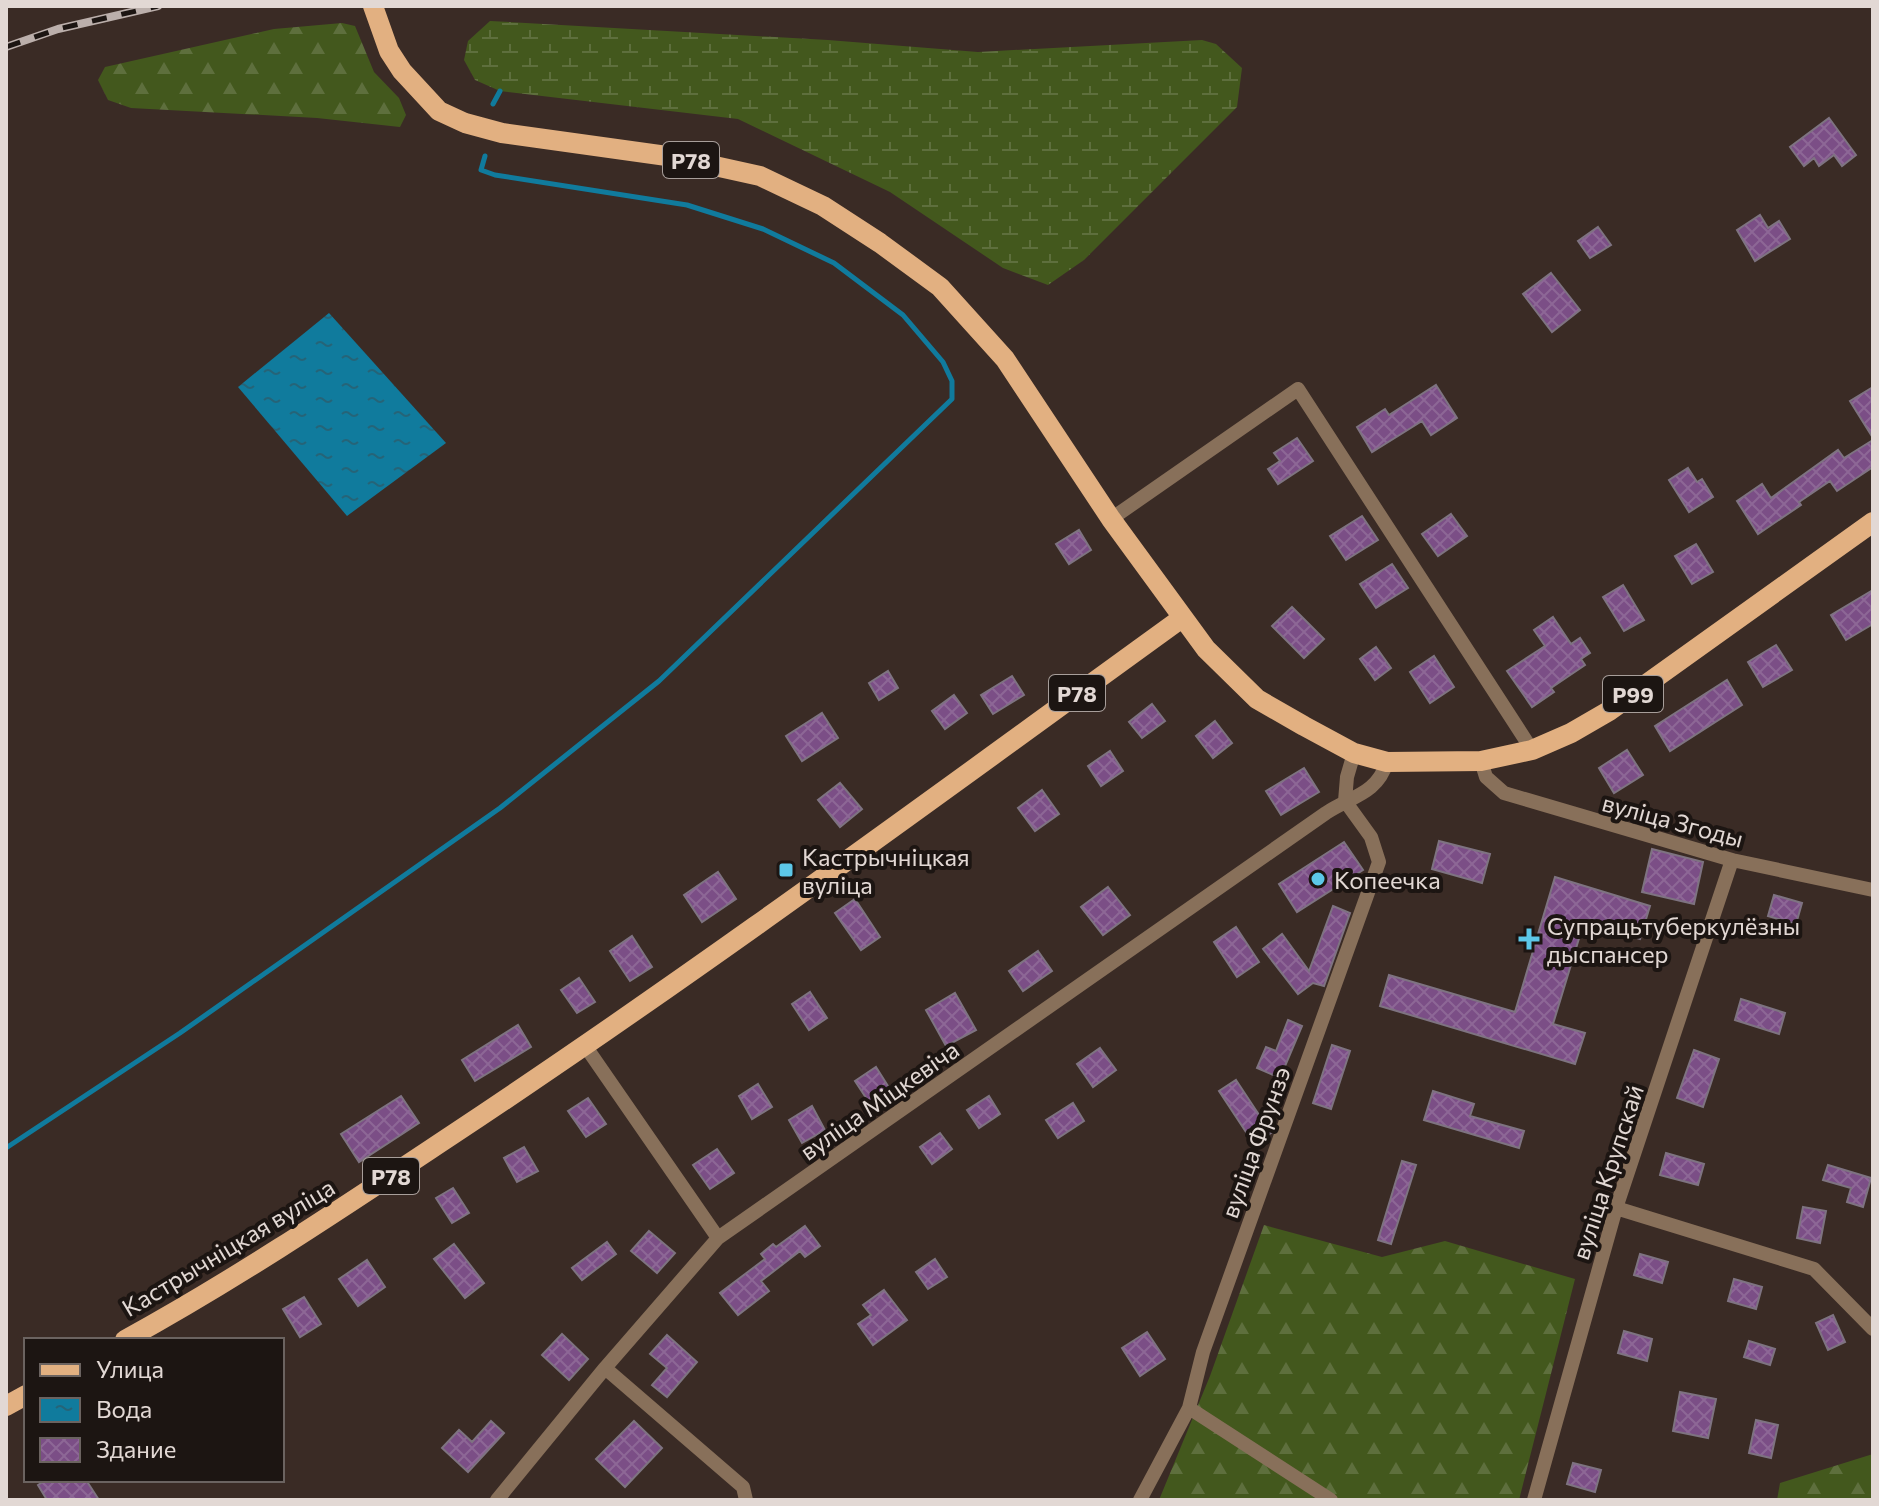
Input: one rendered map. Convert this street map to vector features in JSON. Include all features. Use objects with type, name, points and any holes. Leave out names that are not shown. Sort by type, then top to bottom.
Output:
[{"type":"main road","name":"Р78","points":[[373,6],[389,51],[416,88],[439,111],[465,123],[502,133],[674,157],[760,176],[823,206],[940,287],[1005,359],[1111,519],[1182,618]]},
{"type":"main road","name":"Р99","points":[[1182,618],[1230,675],[1257,699],[1354,753],[1387,762],[1481,761],[1532,750],[1571,733],[1609,711],[1873,522]]},
{"type":"main road","name":"Кастрычніцкая вуліца","points":[[128,1338],[327,1218],[586,1047],[1182,618]]},
{"type":"main road","points":[[6,1406],[24,1396]]},
{"type":"street","points":[[1111,519],[1298,389],[1532,750]]},
{"type":"street","points":[[1345,801],[1347,777],[1354,753]]},
{"type":"street","name":"вуліца Згоды","points":[[1481,761],[1486,777],[1504,793],[1732,860],[1873,890]]},
{"type":"street","name":"вуліца Міцкевіча","points":[[497,1500],[605,1368],[718,1238],[1345,801],[1369,790],[1382,778],[1387,762]]},
{"type":"street","name":"вуліца Фрунзэ","points":[[1140,1500],[1189,1408],[1203,1352],[1379,862],[1371,837],[1345,801]]},
{"type":"street","name":"вуліца Крупскай","points":[[1534,1500],[1616,1208],[1732,860]]},
{"type":"street","points":[[586,1047],[718,1238]]},
{"type":"street","points":[[1616,1208],[1814,1269],[1873,1329]]},
{"type":"street","points":[[605,1368],[743,1487],[746,1500]]},
{"type":"street","points":[[1189,1408],[1327,1499]]},
{"type":"green space","points":[[490,21],[828,40],[978,52],[1202,40],[1216,44],[1242,68],[1237,107],[1084,260],[1048,285],[1003,268],[890,192],[738,119],[500,91],[475,80],[464,60],[468,41]]},
{"type":"green space","points":[[342,23],[355,26],[374,72],[399,98],[406,115],[400,127],[317,118],[131,108],[108,100],[98,80],[105,67],[274,29]]},
{"type":"green space","points":[[1264,1225],[1382,1257],[1445,1241],[1575,1279],[1519,1500],[1159,1500],[1210,1376]]},
{"type":"green space","points":[[1873,1454],[1873,1500],[1777,1500],[1780,1483]]},
{"type":"water","points":[[329,313],[446,443],[347,516],[238,387]]},
{"type":"building","points":[[1829,118],[1856,155],[1842,166],[1834,155],[1819,166],[1814,158],[1804,166],[1790,147]]},
{"type":"building","points":[[1760,215],[1768,228],[1779,221],[1790,239],[1755,261],[1737,230]]},
{"type":"building","points":[[1598,227],[1611,245],[1590,258],[1578,241]]},
{"type":"building","points":[[1551,273],[1580,310],[1552,332],[1523,294]]},
{"type":"building","points":[[1436,385],[1457,418],[1431,435],[1422,421],[1372,452],[1357,427],[1385,409],[1389,415]]},
{"type":"building","points":[[1873,387],[1873,438],[1850,401]]},
{"type":"building","points":[[1297,438],[1313,461],[1278,484],[1268,469],[1280,461],[1274,453]]},
{"type":"building","points":[[1873,440],[1873,467],[1837,491],[1830,481],[1758,534],[1737,501],[1762,484],[1771,498],[1838,450],[1844,458]]},
{"type":"building","points":[[1688,468],[1697,482],[1702,479],[1713,497],[1689,512],[1669,480]]},
{"type":"building","points":[[1451,514],[1467,536],[1438,556],[1422,534]]},
{"type":"building","points":[[1362,516],[1378,540],[1346,560],[1330,536]]},
{"type":"building","points":[[1079,530],[1091,550],[1069,564],[1056,544]]},
{"type":"building","points":[[1696,544],[1713,572],[1692,584],[1675,556]]},
{"type":"building","points":[[1392,564],[1408,588],[1376,608],[1360,584]]},
{"type":"building","points":[[1623,585],[1644,620],[1624,631],[1603,597]]},
{"type":"building","points":[[1873,590],[1873,624],[1846,640],[1831,615]]},
{"type":"building","points":[[1292,607],[1324,639],[1304,658],[1272,626]]},
{"type":"building","points":[[1553,617],[1571,644],[1580,638],[1590,653],[1581,659],[1585,665],[1551,688],[1554,692],[1532,707],[1507,671],[1545,646],[1534,630]]},
{"type":"building","points":[[1776,645],[1792,670],[1763,687],[1748,662]]},
{"type":"building","points":[[1376,647],[1391,668],[1375,680],[1360,659]]},
{"type":"building","points":[[1434,656],[1454,687],[1430,703],[1410,672]]},
{"type":"building","points":[[888,671],[898,688],[879,700],[869,683]]},
{"type":"building","points":[[1012,676],[1024,695],[993,714],[981,695]]},
{"type":"building","points":[[1727,680],[1742,705],[1670,751],[1655,726]]},
{"type":"building","points":[[954,695],[967,713],[945,729],[932,711]]},
{"type":"building","points":[[1152,704],[1165,721],[1142,738],[1129,722]]},
{"type":"building","points":[[822,713],[838,738],[802,761],[786,736]]},
{"type":"building","points":[[1215,721],[1232,743],[1213,758],[1196,736]]},
{"type":"building","points":[[1627,750],[1643,775],[1614,793],[1599,768]]},
{"type":"building","points":[[1110,751],[1123,771],[1101,786],[1088,766]]},
{"type":"building","points":[[1304,768],[1319,792],[1281,815],[1266,791]]},
{"type":"building","points":[[840,783],[862,809],[840,827],[818,800]]},
{"type":"building","points":[[1042,790],[1059,814],[1035,831],[1018,808]]},
{"type":"building","points":[[1439,841],[1490,854],[1482,883],[1432,869]]},
{"type":"building","name":"Копеечка","points":[[1344,842],[1363,870],[1297,912],[1279,884]]},
{"type":"building","points":[[1652,849],[1703,862],[1694,904],[1642,892]]},
{"type":"building","points":[[718,872],[736,899],[702,922],[684,895]]},
{"type":"building","points":[[1555,877],[1650,906],[1640,939],[1584,922],[1553,1024],[1585,1033],[1575,1064],[1380,1006],[1389,975],[1515,1012]]},
{"type":"building","points":[[1108,887],[1130,915],[1103,935],[1081,907]]},
{"type":"building","points":[[1774,895],[1802,903],[1796,924],[1768,916]]},
{"type":"building","points":[[855,899],[880,937],[861,950],[835,913]]},
{"type":"building","points":[[1333,906],[1350,913],[1324,986],[1313,983],[1298,994],[1263,949],[1282,934],[1309,971]]},
{"type":"building","points":[[1236,927],[1259,962],[1237,977],[1214,942]]},
{"type":"building","points":[[632,936],[652,967],[630,981],[610,951]]},
{"type":"building","points":[[1038,951],[1052,971],[1023,991],[1009,971]]},
{"type":"building","points":[[579,978],[595,1002],[577,1013],[561,990]]},
{"type":"building","points":[[810,992],[827,1018],[809,1030],[792,1004]]},
{"type":"building","points":[[955,993],[976,1030],[946,1046],[926,1010]]},
{"type":"building","points":[[1741,999],[1785,1013],[1779,1034],[1735,1020]]},
{"type":"building","points":[[1288,1020],[1302,1026],[1280,1078],[1257,1068],[1266,1047],[1276,1051]]},
{"type":"building","points":[[518,1025],[531,1047],[475,1081],[462,1060]]},
{"type":"building","points":[[1332,1045],[1350,1051],[1331,1109],[1313,1103]]},
{"type":"building","points":[[1100,1048],[1116,1070],[1093,1087],[1077,1064]]},
{"type":"building","points":[[1694,1050],[1719,1059],[1703,1107],[1677,1098]]},
{"type":"building","points":[[876,1067],[893,1094],[872,1107],[855,1081]]},
{"type":"building","points":[[1236,1080],[1271,1133],[1254,1144],[1219,1091]]},
{"type":"building","points":[[758,1084],[772,1107],[752,1119],[739,1096]]},
{"type":"building","points":[[1433,1091],[1474,1104],[1470,1116],[1524,1131],[1519,1148],[1424,1120]]},
{"type":"building","points":[[401,1096],[419,1123],[359,1162],[341,1134]]},
{"type":"building","points":[[989,1096],[1000,1114],[979,1128],[967,1110]]},
{"type":"building","points":[[588,1098],[606,1124],[586,1137],[568,1111]]},
{"type":"building","points":[[1073,1103],[1084,1121],[1058,1138],[1046,1120]]},
{"type":"building","points":[[812,1106],[825,1130],[802,1143],[789,1120]]},
{"type":"building","points":[[940,1133],[952,1149],[932,1164],[920,1147]]},
{"type":"building","points":[[524,1147],[538,1171],[517,1182],[504,1158]]},
{"type":"building","points":[[717,1149],[734,1173],[710,1189],[693,1165]]},
{"type":"building","points":[[1666,1153],[1704,1164],[1698,1185],[1660,1175]]},
{"type":"building","points":[[1402,1161],[1416,1165],[1391,1244],[1378,1240]]},
{"type":"building","points":[[1828,1165],[1871,1178],[1863,1207],[1847,1202],[1851,1188],[1823,1180]]},
{"type":"building","points":[[453,1188],[469,1213],[452,1223],[436,1198]]},
{"type":"building","points":[[1803,1207],[1826,1211],[1820,1243],[1797,1238]]},
{"type":"building","points":[[805,1226],[820,1246],[805,1257],[800,1251],[761,1281],[769,1291],[738,1315],[720,1293],[765,1259],[761,1254],[773,1244],[776,1247]]},
{"type":"building","points":[[649,1231],[675,1253],[657,1273],[631,1251]]},
{"type":"building","points":[[607,1242],[616,1254],[582,1280],[572,1268]]},
{"type":"building","points":[[454,1244],[484,1283],[465,1298],[434,1259]]},
{"type":"building","points":[[1640,1254],[1668,1262],[1662,1283],[1634,1275]]},
{"type":"building","points":[[935,1259],[947,1277],[928,1289],[916,1272]]},
{"type":"building","points":[[367,1260],[385,1287],[358,1306],[339,1279]]},
{"type":"building","points":[[1734,1279],[1762,1287],[1756,1309],[1728,1301]]},
{"type":"building","points":[[884,1290],[907,1320],[873,1345],[858,1324],[871,1315],[863,1305]]},
{"type":"building","points":[[304,1297],[321,1324],[300,1337],[283,1309]]},
{"type":"building","points":[[1833,1315],[1845,1342],[1828,1350],[1816,1323]]},
{"type":"building","points":[[1624,1331],[1652,1339],[1647,1361],[1618,1353]]},
{"type":"building","points":[[1147,1332],[1165,1359],[1140,1376],[1122,1348]]},
{"type":"building","points":[[562,1334],[588,1359],[569,1380],[542,1355]]},
{"type":"building","points":[[667,1335],[697,1362],[667,1397],[652,1385],[667,1368],[650,1354]]},
{"type":"building","points":[[1749,1341],[1775,1349],[1770,1365],[1744,1357]]},
{"type":"building","points":[[1680,1392],[1716,1399],[1708,1438],[1673,1431]]},
{"type":"building","points":[[1756,1420],[1778,1425],[1771,1458],[1749,1453]]},
{"type":"building","points":[[491,1421],[504,1433],[468,1472],[442,1448],[459,1430],[472,1442]]},
{"type":"building","points":[[634,1421],[662,1448],[625,1487],[596,1459]]},
{"type":"building","points":[[1573,1463],[1601,1470],[1595,1492],[1567,1484]]},
{"type":"building","points":[[43,1482],[87,1482],[99,1500],[47,1500],[38,1485]]},
{"type":"waterway","points":[[493,104],[500,91]]},
{"type":"waterway","points":[[6,1148],[180,1033],[500,808],[659,681],[952,399],[952,381],[943,362],[903,315],[834,263],[763,229],[687,205],[495,175],[481,170],[485,156]]},
{"type":"railway","points":[[6,47],[58,29],[158,6]]},
{"type":"place","name":"Кастрычніцкая вуліца","points":[[786,870]]},
{"type":"place","name":"Копеечка","points":[[1318,879]]},
{"type":"place","name":"Супрацьтуберкулёзны дыспансер","points":[[1529,939]]}]
